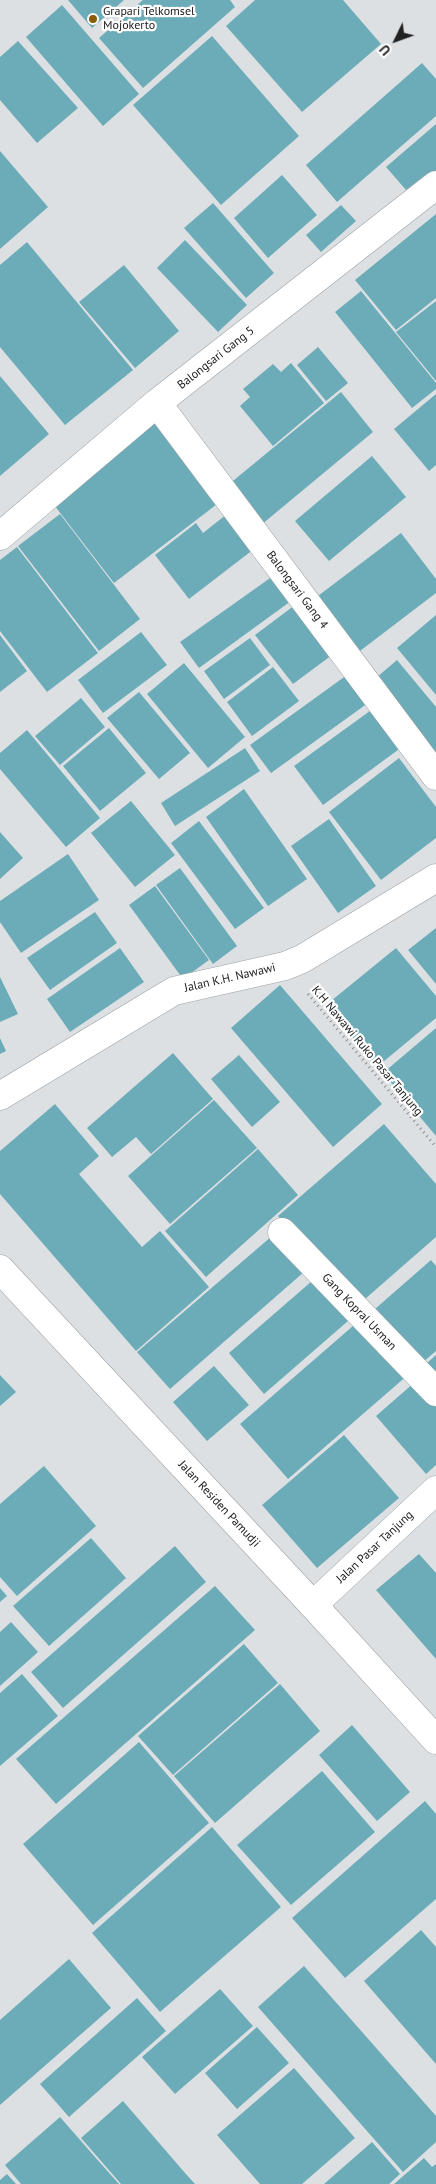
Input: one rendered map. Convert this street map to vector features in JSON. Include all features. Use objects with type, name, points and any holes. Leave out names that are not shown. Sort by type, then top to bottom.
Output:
[{"type":"street","name":"Balongsari Gang 5","points":[[0,536],[157,404],[436,185]]},
{"type":"street","name":"Balongsari Gang 4","points":[[157,404],[436,776]]},
{"type":"street","name":"Jalan K.H. Nawawi","points":[[0,1096],[174,991],[285,966],[302,958],[436,878]]},
{"type":"street","name":"Gang Kopral Usman","points":[[282,1232],[436,1392]]},
{"type":"street","name":"Jalan Residen Pamudji","points":[[0,1269],[436,1740]]},
{"type":"street","name":"Jalan Pasar Tanjung","points":[[313,1605],[436,1490]]},
{"type":"path","name":"K.H Nawawi Ruko Pasar Tanjung","points":[[285,966],[436,1147]]},
{"type":"building","name":"Grapari Telkomsel Mojokerto","points":[[68,0],[124,0],[92,28]]},
{"type":"building","points":[[143,0],[230,0],[235,7],[143,88],[99,38]]},
{"type":"building","points":[[255,0],[343,0],[381,44],[302,112],[226,26]]},
{"type":"building","points":[[62,5],[139,94],[103,126],[26,37]]},
{"type":"building","points":[[212,36],[299,136],[221,205],[133,105]]},
{"type":"building","points":[[18,41],[78,108],[37,143],[0,100],[0,57]]},
{"type":"building","points":[[422,63],[436,79],[436,116],[337,202],[306,165]]},
{"type":"building","points":[[436,124],[436,178],[413,198],[386,167]]},
{"type":"building","points":[[0,151],[48,207],[0,249]]},
{"type":"building","points":[[282,175],[317,215],[268,258],[234,218]]},
{"type":"building","points":[[213,203],[274,273],[246,298],[184,228]]},
{"type":"building","points":[[341,205],[356,221],[321,252],[306,235]]},
{"type":"building","points":[[436,214],[436,298],[396,330],[355,280]]},
{"type":"building","points":[[185,240],[247,305],[218,332],[157,268]]},
{"type":"building","points":[[27,242],[133,370],[65,425],[0,347],[0,265]]},
{"type":"building","points":[[124,265],[179,331],[135,368],[79,302]]},
{"type":"building","points":[[361,291],[436,383],[436,389],[412,408],[335,312]]},
{"type":"building","points":[[436,301],[436,381],[396,332]]},
{"type":"building","points":[[318,347],[348,383],[326,401],[297,365]]},
{"type":"building","points":[[291,363],[324,403],[273,446],[240,406],[250,397],[243,389],[273,364],[281,372]]},
{"type":"building","points":[[0,376],[49,434],[0,476]]},
{"type":"building","points":[[341,392],[373,432],[261,525],[228,485]]},
{"type":"building","points":[[436,394],[436,465],[429,471],[394,429]]},
{"type":"building","points":[[162,415],[225,498],[114,583],[51,501]]},
{"type":"building","points":[[372,456],[406,497],[329,561],[295,521]]},
{"type":"building","points":[[60,514],[140,619],[99,651],[18,546]]},
{"type":"building","points":[[227,514],[254,549],[189,599],[155,555],[196,523],[203,533]]},
{"type":"building","points":[[401,533],[436,579],[436,593],[356,654],[314,599]]},
{"type":"building","points":[[17,547],[98,653],[47,692],[0,631],[0,560]]},
{"type":"building","points":[[273,576],[291,601],[199,668],[180,642]]},
{"type":"building","points":[[295,605],[332,655],[293,684],[255,635]]},
{"type":"building","points":[[436,615],[436,695],[397,648]]},
{"type":"building","points":[[141,632],[167,665],[103,713],[78,680]]},
{"type":"building","points":[[0,635],[27,671],[0,692]]},
{"type":"building","points":[[250,638],[270,665],[224,699],[204,671]]},
{"type":"building","points":[[397,660],[436,707],[436,754],[370,683]]},
{"type":"building","points":[[184,663],[245,737],[208,768],[147,694]]},
{"type":"building","points":[[273,667],[299,701],[252,736],[227,702]]},
{"type":"building","points":[[347,675],[368,703],[271,773],[250,745]]},
{"type":"building","points":[[139,692],[190,753],[159,779],[107,718]]},
{"type":"building","points":[[81,698],[105,727],[60,765],[35,736]]},
{"type":"building","points":[[374,708],[402,747],[323,805],[294,766]]},
{"type":"building","points":[[109,728],[146,773],[100,811],[63,766]]},
{"type":"building","points":[[27,730],[100,818],[66,847],[0,769],[0,753]]},
{"type":"building","points":[[245,748],[260,771],[175,826],[161,803]]},
{"type":"building","points":[[399,758],[436,807],[436,838],[381,880],[329,812]]},
{"type":"building","points":[[244,789],[307,879],[268,906],[206,817]]},
{"type":"building","points":[[131,801],[175,855],[135,887],[91,833]]},
{"type":"building","points":[[329,819],[376,886],[338,913],[291,846]]},
{"type":"building","points":[[199,821],[264,908],[235,929],[171,843]]},
{"type":"building","points":[[0,832],[23,858],[0,879]]},
{"type":"building","points":[[68,854],[99,900],[21,953],[0,922],[0,901]]},
{"type":"building","points":[[180,868],[237,946],[213,964],[156,885]]},
{"type":"building","points":[[155,886],[209,960],[183,979],[129,905]]},
{"type":"building","points":[[95,912],[117,943],[50,990],[27,958]]},
{"type":"building","points":[[436,928],[436,984],[408,950]]},
{"type":"building","points":[[120,948],[144,982],[70,1032],[47,999]]},
{"type":"building","points":[[396,948],[436,996],[436,1018],[377,1067],[326,1005]]},
{"type":"building","points":[[0,977],[18,1014],[0,1022]]},
{"type":"building","points":[[280,985],[382,1104],[333,1147],[231,1028]]},
{"type":"building","points":[[436,1028],[436,1136],[383,1073]]},
{"type":"building","points":[[0,1038],[6,1051],[0,1054]]},
{"type":"building","points":[[173,1053],[213,1099],[151,1154],[136,1137],[112,1157],[87,1128]]},
{"type":"building","points":[[239,1055],[280,1102],[252,1127],[211,1079]]},
{"type":"building","points":[[214,1100],[257,1148],[170,1224],[128,1176]]},
{"type":"building","points":[[55,1104],[99,1156],[79,1174],[142,1247],[160,1231],[209,1287],[136,1351],[0,1194],[0,1151]]},
{"type":"building","points":[[384,1124],[436,1184],[436,1237],[357,1306],[278,1216]]},
{"type":"building","points":[[258,1149],[298,1195],[206,1277],[165,1231]]},
{"type":"building","points":[[272,1236],[304,1272],[170,1389],[137,1352]]},
{"type":"building","points":[[431,1260],[436,1266],[436,1351],[422,1363],[375,1309]]},
{"type":"building","points":[[312,1281],[348,1321],[264,1394],[229,1353]]},
{"type":"building","points":[[361,1319],[409,1374],[288,1479],[240,1424]]},
{"type":"building","points":[[436,1355],[436,1374],[427,1363]]},
{"type":"building","points":[[214,1366],[249,1405],[207,1441],[173,1402]]},
{"type":"building","points":[[0,1375],[16,1392],[0,1406]]},
{"type":"building","points":[[415,1382],[436,1407],[436,1465],[426,1474],[376,1416]]},
{"type":"building","points":[[344,1435],[399,1498],[317,1568],[262,1505]]},
{"type":"building","points":[[44,1466],[96,1526],[17,1596],[0,1577],[0,1504]]},
{"type":"building","points":[[91,1538],[126,1578],[49,1646],[13,1606]]},
{"type":"building","points":[[175,1546],[206,1582],[63,1708],[31,1672]]},
{"type":"building","points":[[419,1554],[436,1573],[436,1659],[376,1590]]},
{"type":"building","points":[[215,1586],[255,1630],[56,1804],[16,1759]]},
{"type":"building","points":[[0,1588],[7,1596],[0,1602]]},
{"type":"building","points":[[11,1622],[38,1652],[0,1686],[0,1632]]},
{"type":"building","points":[[244,1644],[278,1683],[173,1775],[138,1736]]},
{"type":"building","points":[[22,1674],[58,1716],[0,1766],[0,1693]]},
{"type":"building","points":[[280,1684],[320,1731],[215,1823],[174,1776]]},
{"type":"building","points":[[352,1725],[410,1792],[377,1821],[319,1755]]},
{"type":"building","points":[[139,1742],[209,1823],[93,1925],[23,1844]]},
{"type":"building","points":[[322,1771],[375,1832],[291,1905],[237,1845]]},
{"type":"building","points":[[425,1801],[436,1814],[436,1899],[345,1978],[292,1918]]},
{"type":"building","points":[[212,1827],[281,1907],[160,2012],[92,1933]]},
{"type":"building","points":[[421,1930],[436,1947],[436,2064],[364,1981]]},
{"type":"building","points":[[69,1959],[111,2008],[0,2105],[0,2020]]},
{"type":"building","points":[[304,1966],[436,2116],[436,2142],[403,2172],[258,2007]]},
{"type":"building","points":[[220,1989],[253,2026],[175,2094],[142,2057]]},
{"type":"building","points":[[137,1998],[166,2031],[69,2117],[40,2084]]},
{"type":"building","points":[[257,2027],[289,2063],[237,2109],[205,2073]]},
{"type":"building","points":[[294,2068],[355,2138],[302,2184],[260,2184],[217,2135]]},
{"type":"building","points":[[123,2101],[195,2184],[121,2184],[81,2138]]},
{"type":"building","points":[[60,2117],[119,2184],[21,2184],[5,2165]]},
{"type":"building","points":[[372,2142],[400,2174],[389,2184],[324,2184]]},
{"type":"building","points":[[424,2158],[432,2167],[436,2164],[436,2184],[394,2184]]},
{"type":"building","points":[[7,2174],[16,2184],[0,2184],[0,2180]]},
{"type":"place","name":"Grapari Telkomsel Mojokerto","points":[[93,19]]}]
